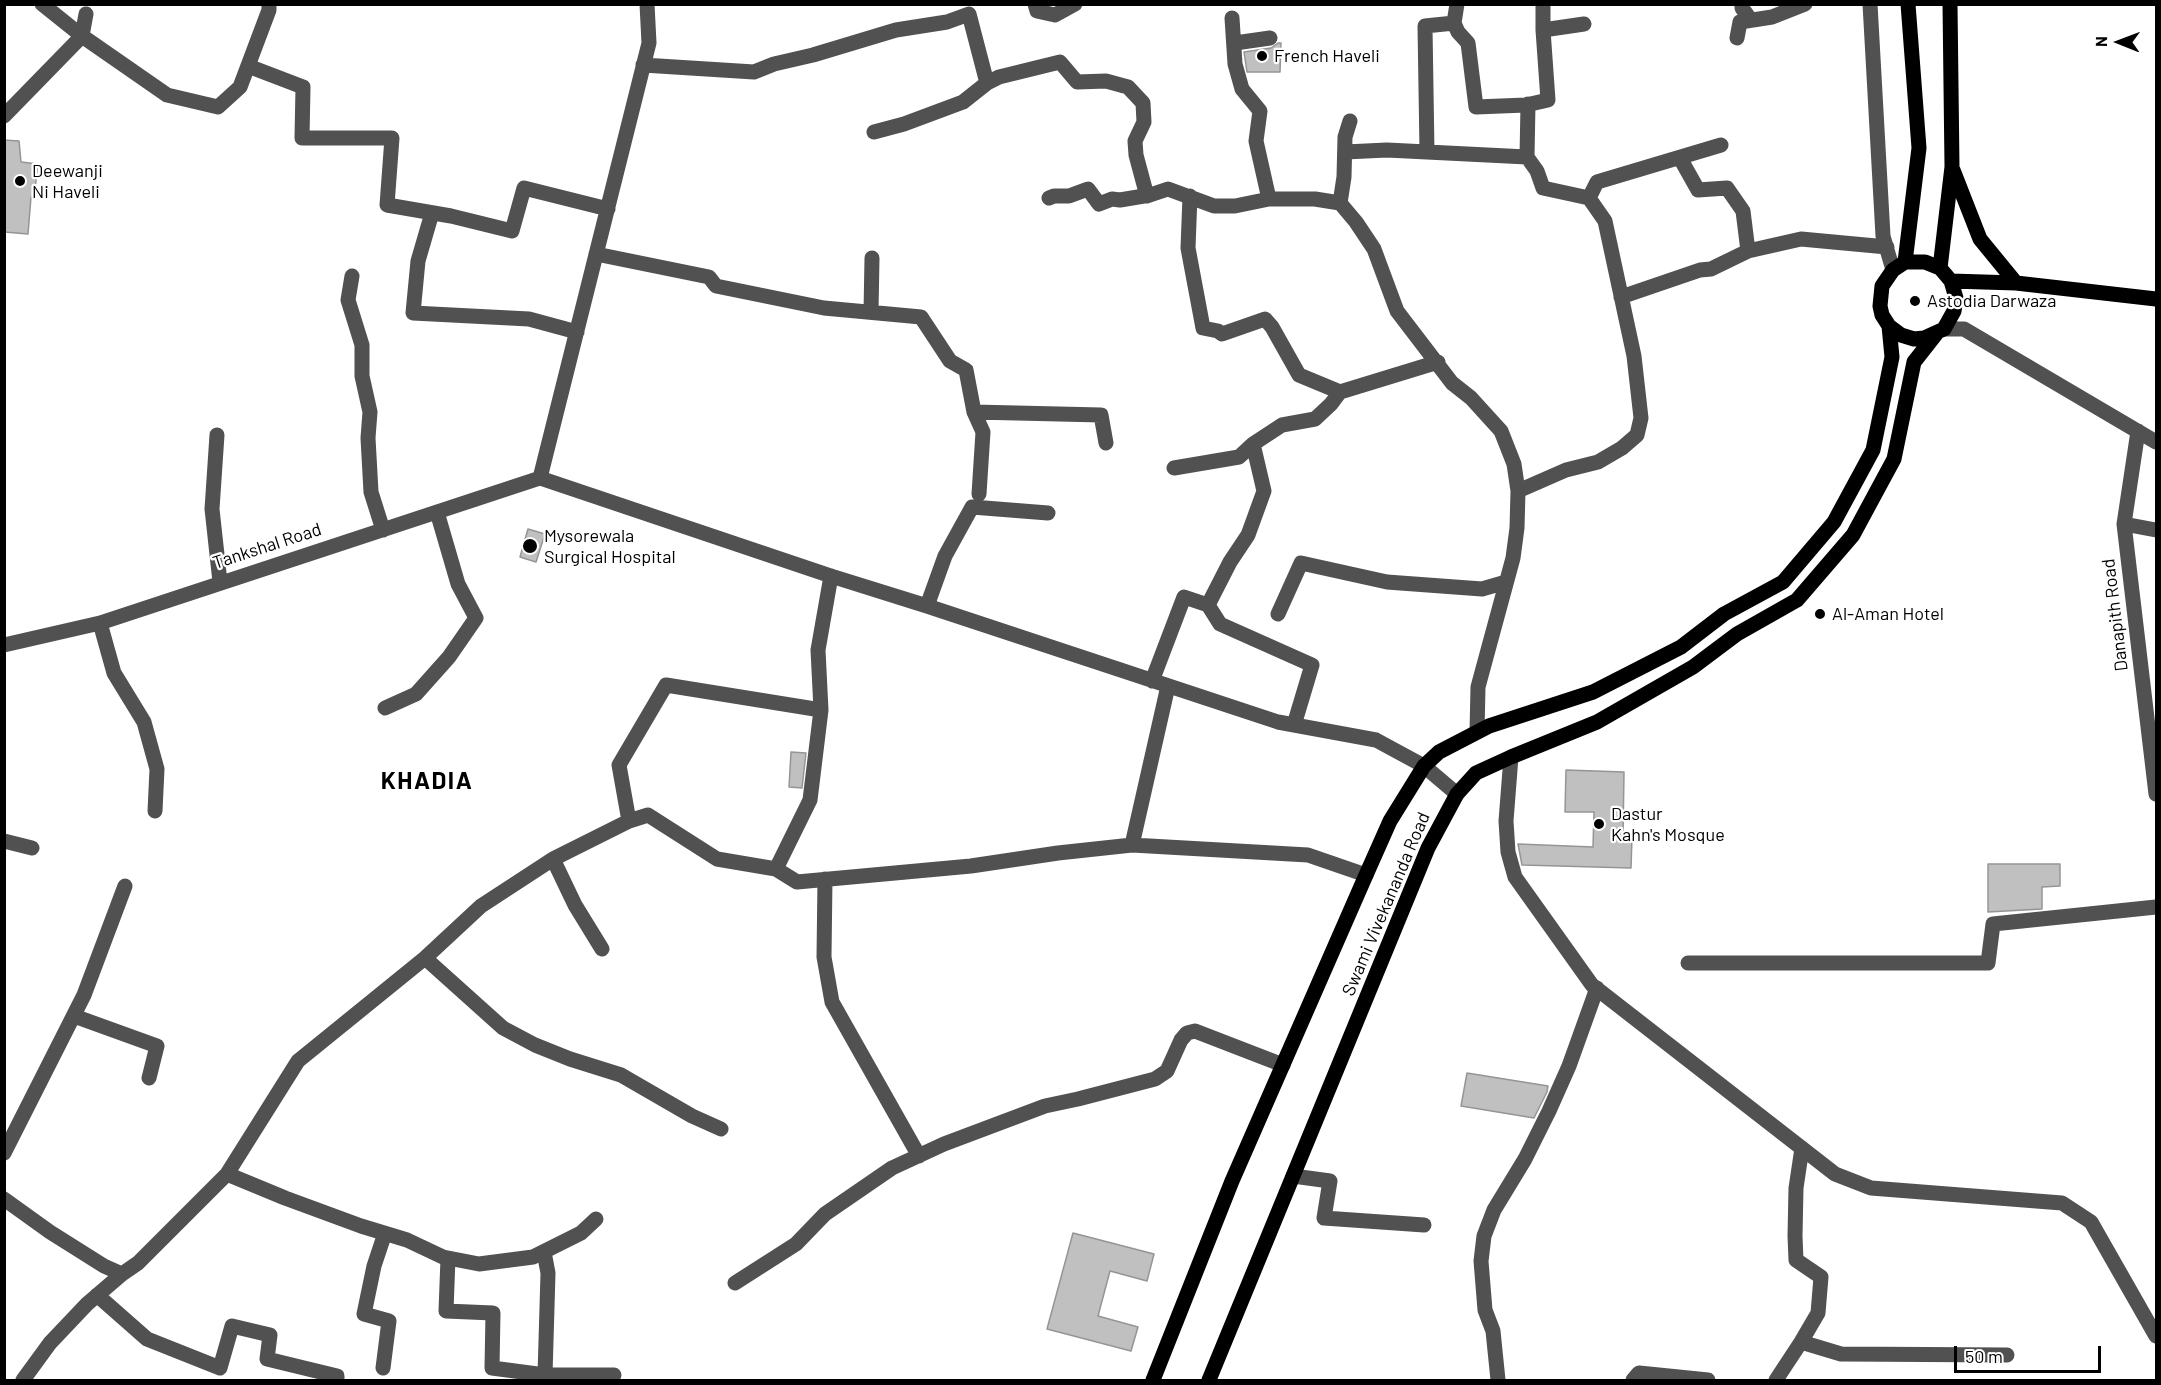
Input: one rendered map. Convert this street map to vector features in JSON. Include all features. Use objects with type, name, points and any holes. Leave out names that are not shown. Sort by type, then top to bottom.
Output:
[{"type":"main road","points":[[1153,1380],[1232,1181],[1366,875],[1390,821],[1424,766],[1439,752],[1489,726],[1593,692],[1681,647],[1724,614],[1783,582],[1834,522],[1873,450],[1892,357],[1889,326],[1880,306],[1880,292],[1882,286],[1899,266],[1919,148],[1908,4]]},
{"type":"main road","points":[[1940,268],[1952,167],[1950,4]]},
{"type":"main road","points":[[1952,167],[1980,239],[2016,283]]},
{"type":"main road","points":[[1889,326],[1901,335],[1914,339],[1924,338],[1940,331],[1954,311],[1956,298],[1951,281],[1940,268],[1924,262],[1899,266]]},
{"type":"main road","points":[[1951,281],[2016,283],[2157,299]]},
{"type":"main road","name":"Swami Vivekananda Road","points":[[1209,1380],[1428,848],[1457,794],[1476,773],[1597,722],[1693,668],[1737,634],[1797,600],[1853,535],[1894,459],[1914,362],[1940,331]]},
{"type":"street","points":[[42,4],[82,36],[167,95],[218,107],[240,87],[269,10],[269,4]]},
{"type":"street","points":[[647,4],[649,43],[540,478],[1278,722],[1376,740],[1424,766],[1457,794]]},
{"type":"street","points":[[1035,4],[1037,11],[1056,15],[1075,4]]},
{"type":"street","points":[[1457,4],[1454,23],[1458,32],[1468,43],[1476,107],[1528,104],[1548,100],[1543,30],[1544,4]]},
{"type":"street","points":[[1742,4],[1742,8],[1750,19]]},
{"type":"street","points":[[1737,38],[1740,22],[1772,17],[1805,4]]},
{"type":"street","points":[[1870,4],[1883,225],[1887,247],[1899,266]]},
{"type":"street","points":[[643,65],[754,72],[774,64],[813,55],[896,30],[947,22],[958,11],[969,14],[987,83]]},
{"type":"street","points":[[4,116],[82,36],[86,14]]},
{"type":"street","points":[[1232,18],[1235,64],[1242,89],[1260,111],[1256,141],[1269,199]]},
{"type":"street","points":[[1427,152],[1425,26],[1454,23]]},
{"type":"street","points":[[1543,30],[1584,24]]},
{"type":"street","points":[[1235,43],[1270,38]]},
{"type":"street","points":[[874,132],[904,124],[963,102],[987,83],[999,77],[1060,62],[1077,82],[1106,81],[1128,87],[1143,103],[1144,122],[1135,141],[1136,155],[1147,196]]},
{"type":"street","points":[[248,66],[303,87],[302,138],[392,138],[387,205],[512,231],[524,188],[608,209]]},
{"type":"street","points":[[1518,491],[1566,470],[1598,462],[1622,448],[1637,435],[1641,418],[1634,356],[1605,221],[1589,198],[1543,188],[1537,171],[1527,157],[1528,104]]},
{"type":"street","points":[[1340,203],[1345,137],[1350,121]]},
{"type":"street","points":[[1589,198],[1597,182],[1721,145]]},
{"type":"street","points":[[1345,152],[1387,150],[1527,157]]},
{"type":"street","points":[[1680,158],[1698,190],[1727,188],[1743,212],[1748,251]]},
{"type":"street","points":[[1049,198],[1069,196],[1088,189],[1099,204],[1113,199],[1147,196],[1168,189],[1214,206],[1235,206],[1269,199],[1315,199],[1340,203],[1356,222],[1374,249],[1397,310],[1452,383],[1472,398],[1501,431],[1514,464],[1518,491],[1513,558],[1478,687],[1477,732]]},
{"type":"street","points":[[1190,196],[1188,248],[1203,328],[1222,334],[1265,319],[1272,327],[1299,375],[1341,392]]},
{"type":"street","points":[[432,213],[418,261],[413,313],[529,320],[577,332]]},
{"type":"street","points":[[1621,297],[1700,270],[1711,269],[1748,251],[1801,239],[1887,247]]},
{"type":"street","points":[[596,254],[709,277],[716,286],[824,308],[921,317],[950,361],[966,370],[974,412],[983,432],[980,494]]},
{"type":"street","points":[[871,312],[872,258]]},
{"type":"street","points":[[352,276],[348,300],[362,345],[362,376],[370,412],[368,438],[371,492],[383,530]]},
{"type":"street","points":[[1940,331],[1964,329],[2157,442]]},
{"type":"street","points":[[1174,468],[1239,457],[1253,444],[1282,425],[1315,419],[1341,392],[1438,362]]},
{"type":"street","points":[[974,412],[1101,415],[1106,443]]},
{"type":"street","name":"Danapith Road","points":[[2138,431],[2124,524],[2150,690],[2157,794]]},
{"type":"street","points":[[217,435],[212,509],[220,582]]},
{"type":"street","points":[[1208,605],[1230,562],[1248,535],[1264,491],[1253,444]]},
{"type":"street","name":"Tankshal Road","points":[[4,645],[100,623],[540,478]]},
{"type":"street","points":[[927,606],[945,556],[972,507],[1048,513]]},
{"type":"street","points":[[385,708],[416,694],[449,657],[477,618],[458,584],[437,512]]},
{"type":"street","points":[[2124,524],[2157,530]]},
{"type":"street","points":[[1278,614],[1301,563],[1387,582],[1482,589],[1506,582]]},
{"type":"street","points":[[776,869],[810,800],[821,710],[818,650],[831,576]]},
{"type":"street","points":[[1152,681],[1184,597],[1208,605],[1220,624],[1312,665],[1294,725]]},
{"type":"street","points":[[100,623],[114,673],[144,722],[157,769],[155,812]]},
{"type":"street","points":[[629,821],[619,765],[666,685],[821,710]]},
{"type":"street","points":[[1132,845],[1168,686]]},
{"type":"street","points":[[1511,757],[1506,821],[1508,852],[1515,877],[1597,988],[1835,1174],[1871,1188],[2062,1203],[2091,1222],[2157,1336]]},
{"type":"street","points":[[22,1380],[50,1343],[97,1295],[138,1263],[227,1174],[298,1061],[425,958],[481,906],[553,859],[629,821],[648,815],[717,859],[776,869],[797,882],[971,866],[1132,845],[1308,855],[1366,875]]},
{"type":"street","points":[[4,841],[32,848]]},
{"type":"street","points":[[553,859],[575,905],[602,949]]},
{"type":"street","points":[[825,879],[824,957],[832,1002],[919,1156]]},
{"type":"street","points":[[4,1153],[84,995],[125,886]]},
{"type":"street","points":[[1688,963],[1988,963],[1993,924],[2157,907]]},
{"type":"street","points":[[425,958],[503,1028],[561,1056],[621,1075],[692,1116],[721,1129]]},
{"type":"street","points":[[1498,1380],[1493,1331],[1485,1310],[1482,1261],[1484,1236],[1494,1210],[1525,1159],[1549,1111],[1569,1066],[1597,988]]},
{"type":"street","points":[[74,1016],[157,1046],[149,1078]]},
{"type":"street","points":[[735,1283],[796,1244],[825,1214],[892,1168],[944,1144],[1045,1106],[1155,1079],[1167,1071],[1187,1033],[1195,1031],[1283,1065]]},
{"type":"street","points":[[1776,1380],[1818,1313],[1821,1277],[1796,1260],[1796,1188],[1802,1148]]},
{"type":"street","points":[[227,1174],[285,1198],[407,1240],[448,1258],[478,1264],[501,1263],[533,1257],[581,1233],[596,1219]]},
{"type":"street","points":[[1293,1176],[1330,1181],[1324,1218],[1424,1226]]},
{"type":"street","points":[[4,1199],[50,1233],[104,1266],[122,1274]]},
{"type":"street","points":[[383,1368],[389,1321],[364,1314],[374,1266],[385,1233]]},
{"type":"street","points":[[543,1252],[548,1273],[545,1376]]},
{"type":"street","points":[[448,1258],[446,1311],[493,1312],[490,1374],[614,1375]]},
{"type":"street","points":[[97,1295],[147,1339],[217,1374],[232,1326],[270,1335],[267,1359],[337,1376],[337,1380]]},
{"type":"street","points":[[1801,1342],[1841,1354],[2007,1355]]},
{"type":"street","points":[[1633,1380],[1639,1373],[1708,1380]]},
{"type":"building","name":"French Haveli","points":[[1281,43],[1280,72],[1247,72],[1244,52],[1271,48]]},
{"type":"building","name":"Deewanji Ni Haveli","points":[[4,140],[19,141],[21,162],[38,164],[34,198],[31,197],[28,234],[4,232]]},
{"type":"building","points":[[528,529],[545,534],[536,562],[520,557]]},
{"type":"building","points":[[791,752],[806,753],[802,788],[789,787]]},
{"type":"building","name":"Dastur Kahn's Mosque","points":[[1566,770],[1624,772],[1623,837],[1632,837],[1631,868],[1522,865],[1518,844],[1593,847],[1594,812],[1565,812]]},
{"type":"building","points":[[1988,864],[2060,864],[2060,886],[2042,887],[2042,909],[1988,912]]},
{"type":"building","points":[[1467,1073],[1548,1086],[1547,1092],[1534,1118],[1461,1106]]},
{"type":"building","points":[[1073,1233],[1154,1254],[1147,1281],[1110,1271],[1098,1316],[1138,1327],[1131,1351],[1047,1329]]},
{"type":"place","name":"French Haveli","points":[[1262,56]]},
{"type":"place","name":"Deewanji Ni Haveli","points":[[20,181]]},
{"type":"place","name":"Astodia Darwaza","points":[[1915,301]]},
{"type":"place","name":"Mysorewala Surgical Hospital","points":[[530,546]]},
{"type":"place","name":"Al-Aman Hotel","points":[[1820,614]]},
{"type":"place","name":"Dastur Kahn's Mosque","points":[[1599,824]]},
{"type":"district","name":"KHADIA","points":[[427,781]]}]
